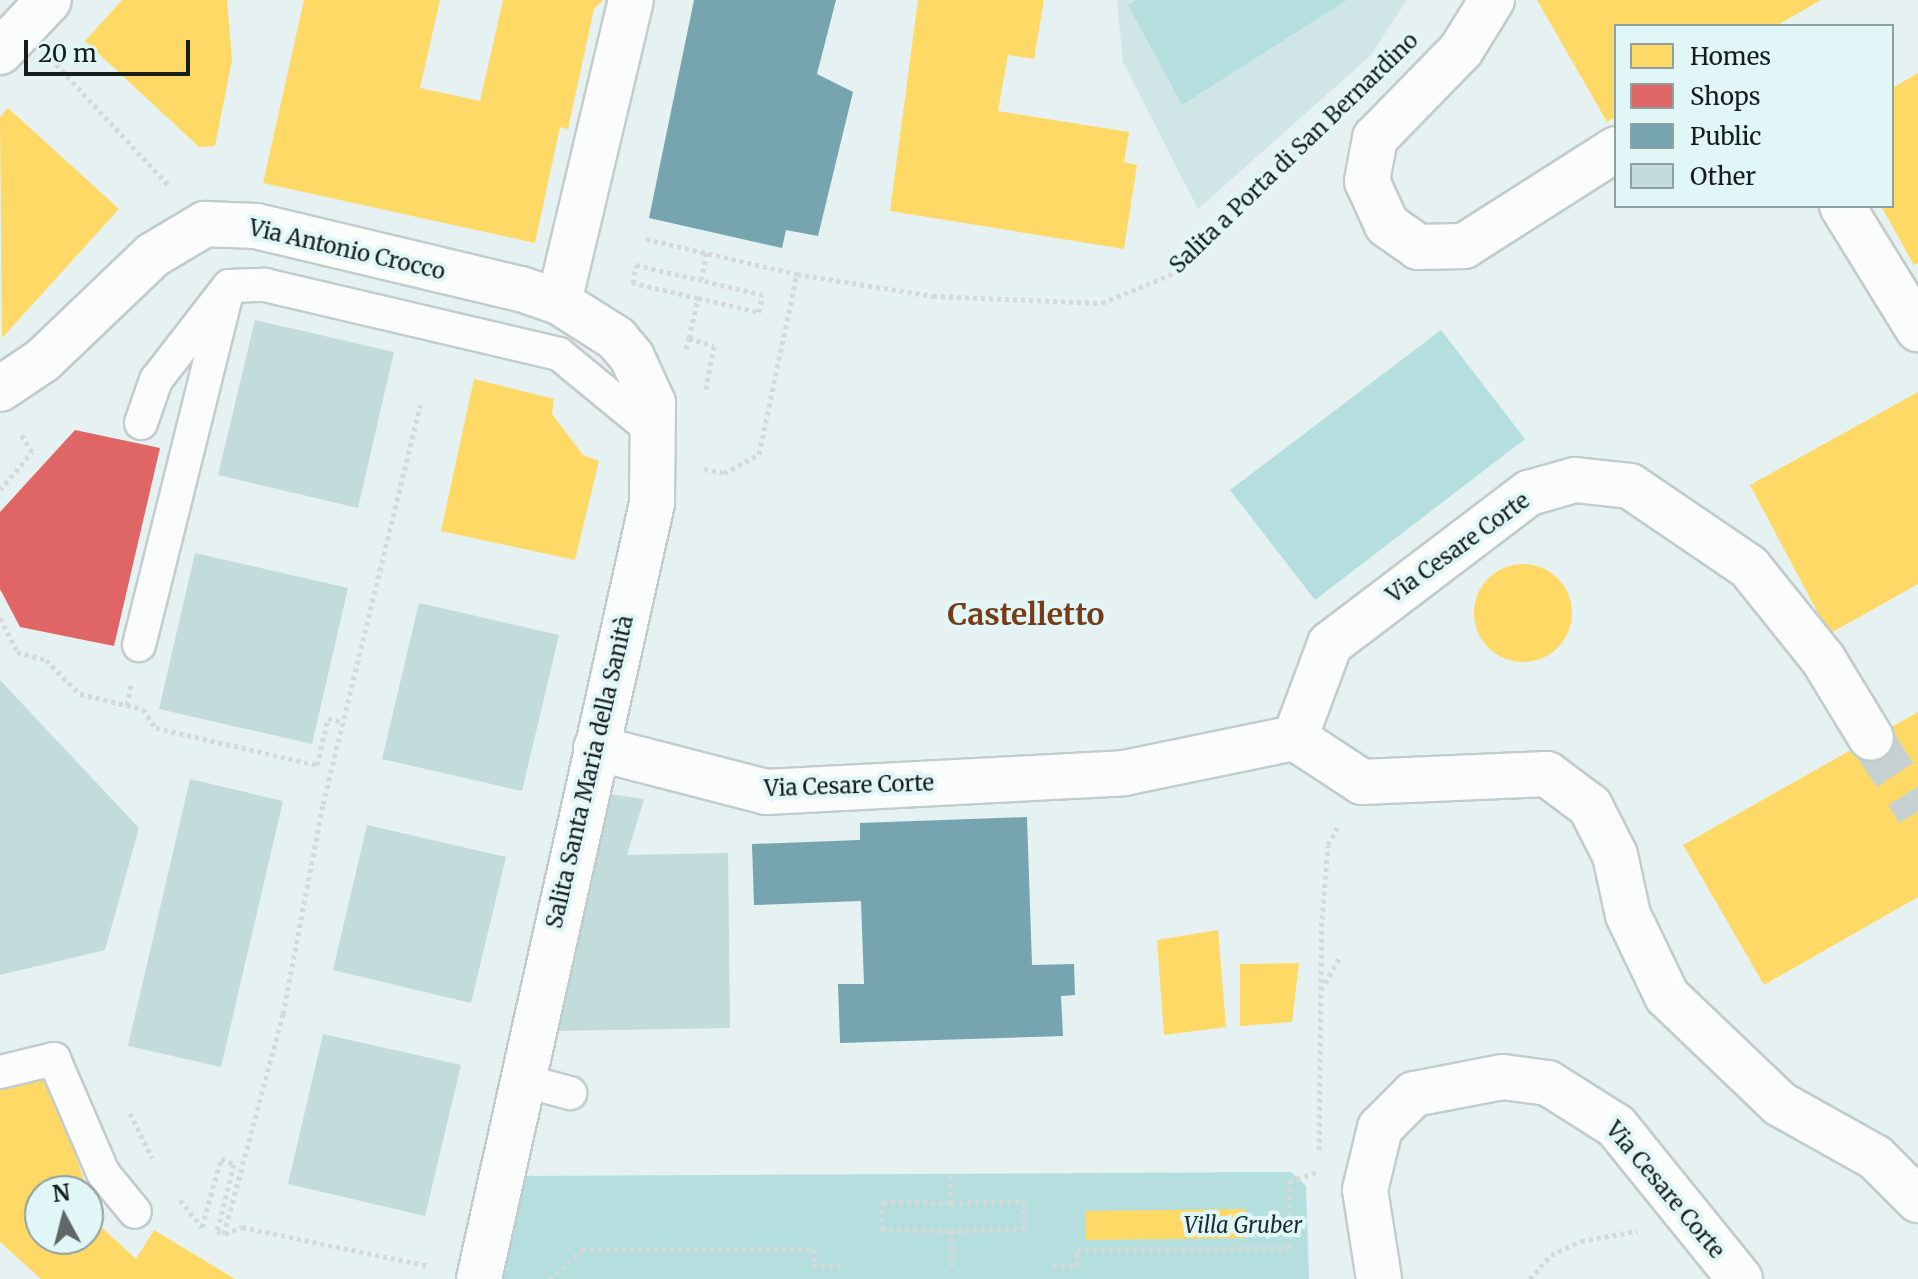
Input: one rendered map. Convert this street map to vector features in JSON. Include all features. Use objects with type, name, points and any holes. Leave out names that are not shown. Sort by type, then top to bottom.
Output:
[{"type":"street","points":[[631,0],[559,302],[616,338],[651,411]]},
{"type":"street","points":[[1492,0],[1461,50],[1375,138],[1367,181],[1387,225],[1418,247],[1464,246],[1614,150]]},
{"type":"street","points":[[1843,208],[1918,329]]},
{"type":"street","points":[[6,407],[43,360],[153,255],[205,224]]},
{"type":"street","name":"Via Antonio Crocco","points":[[205,224],[256,226],[559,302]]},
{"type":"street","name":"Salita Santa Maria della Sanità","points":[[479,1279],[652,503],[651,411]]},
{"type":"street","name":"Via Cesare Corte","points":[[596,748],[766,792],[1124,773],[1295,738],[1330,644],[1529,493],[1575,480],[1630,486],[1749,567],[1823,659],[1871,738]]},
{"type":"street","points":[[1295,738],[1362,782],[1518,773],[1570,784],[1615,855],[1628,915],[1667,996],[1780,1104],[1875,1157],[1918,1200]]},
{"type":"street","name":"Via Cesare Corte","points":[[1379,1279],[1365,1190],[1380,1128],[1414,1094],[1480,1077],[1548,1083],[1593,1108],[1740,1279]]},
{"type":"lane","points":[[229,286],[279,288],[559,354],[651,411]]},
{"type":"lane","points":[[141,423],[156,380],[229,286]]},
{"type":"lane","points":[[139,645],[229,286]]},
{"type":"lane","points":[[0,1072],[54,1059],[103,1173],[135,1212]]},
{"type":"lane","points":[[521,1080],[570,1093]]},
{"type":"path","points":[[24,27],[205,224]]},
{"type":"path","name":"Salita a Porta di San Bernardino","points":[[646,239],[797,274],[933,296],[1102,303],[1174,273],[1329,121]]},
{"type":"path","points":[[701,280],[707,252]]},
{"type":"path","points":[[636,265],[701,280],[763,295],[759,312],[633,283],[636,265]]},
{"type":"path","points":[[694,455],[701,469],[724,473],[759,454],[797,274]]},
{"type":"path","points":[[651,411],[681,373],[698,298]]},
{"type":"path","points":[[689,338],[714,346],[702,409]]},
{"type":"path","points":[[224,1234],[283,1014],[341,722],[420,405]]},
{"type":"path","points":[[0,490],[32,452],[6,407]]},
{"type":"path","points":[[0,618],[17,652],[46,660],[80,694],[143,709],[156,728],[317,765],[328,718],[341,722]]},
{"type":"path","points":[[1320,1186],[1320,991],[1328,845]]},
{"type":"path","points":[[1320,991],[1341,956]]},
{"type":"path","points":[[125,1101],[156,1166]]},
{"type":"path","points":[[172,1191],[202,1227],[221,1159],[234,1164],[217,1231],[224,1234],[258,1230],[428,1270]]},
{"type":"path","points":[[1053,1266],[1077,1265],[1077,1250],[1290,1248],[1289,1181],[1319,1172]]},
{"type":"path","points":[[950,1176],[951,1203]]},
{"type":"path","points":[[1024,1201],[1025,1228],[952,1231],[881,1229],[881,1202],[1024,1201]]},
{"type":"path","points":[[952,1231],[952,1266]]},
{"type":"path","points":[[1530,1279],[1551,1255],[1581,1241],[1638,1231],[1704,1238]]},
{"type":"path","points":[[550,1279],[582,1250],[814,1249],[813,1266],[840,1266]]},
{"type":"shaded area","points":[[1117,0],[1407,0],[1370,56],[1198,209],[1123,62]]},
{"type":"green space","points":[[1136,0],[1347,0],[1182,105],[1128,5]]},
{"type":"green space","points":[[1441,330],[1525,439],[1315,600],[1230,490]]},
{"type":"green space","name":"Villa Gruber","points":[[1291,1172],[1306,1186],[1309,1279],[495,1279],[519,1176]]},
{"type":"building: Homes","points":[[122,0],[227,0],[232,60],[215,146],[199,147],[85,41]]},
{"type":"building: Homes","points":[[304,0],[440,0],[420,88],[480,101],[503,0],[603,0],[594,9],[568,129],[560,127],[535,243],[263,183]]},
{"type":"building: Homes","points":[[918,0],[1044,0],[1034,59],[1008,55],[998,111],[1129,132],[1124,162],[1137,165],[1124,249],[890,211]]},
{"type":"building: Homes","points":[[1537,0],[1821,0],[1779,24],[1614,24],[1614,118],[1607,122]]},
{"type":"building: Homes","points":[[1918,73],[1918,263],[1914,265],[1882,208],[1894,208],[1894,87]]},
{"type":"building: Homes","points":[[8,108],[119,209],[2,338],[0,117]]},
{"type":"building: Homes","points":[[474,379],[554,399],[552,414],[583,455],[599,461],[575,560],[441,531]]},
{"type":"building: Homes","points":[[1918,392],[1918,584],[1829,634],[1750,485]]},
{"type":"building: Homes","points":[[1523,564],[1542,568],[1557,579],[1568,594],[1572,613],[1568,632],[1557,647],[1542,658],[1523,662],[1504,658],[1489,647],[1478,632],[1474,613],[1478,594],[1489,579],[1504,568]]},
{"type":"building: Homes","points":[[1918,712],[1918,897],[1764,985],[1683,845]]},
{"type":"building: Homes","points":[[1218,930],[1226,1027],[1164,1035],[1157,940]]},
{"type":"building: Homes","points":[[1299,963],[1292,1022],[1240,1026],[1240,964]]},
{"type":"building: Homes","points":[[47,1073],[82,1175],[24,1175],[24,1255],[104,1255],[104,1230],[136,1259],[154,1230],[235,1279],[41,1279],[0,1242],[0,1087]]},
{"type":"building: Homes","points":[[1245,1209],[1246,1238],[1086,1240],[1086,1211]]},
{"type":"building: Shops","points":[[75,430],[160,448],[114,646],[20,627],[0,589],[0,512]]},
{"type":"building: Public","points":[[694,0],[836,0],[817,74],[853,92],[818,236],[786,230],[782,248],[649,218]]},
{"type":"building: Public","points":[[1027,817],[1032,965],[1074,964],[1075,995],[1061,996],[1063,1036],[840,1043],[838,984],[864,984],[861,901],[754,905],[752,844],[860,840],[860,823]]},
{"type":"building: Other","points":[[255,320],[394,352],[358,508],[218,475]]},
{"type":"building: Other","points":[[195,553],[348,588],[312,744],[159,709]]},
{"type":"building: Other","points":[[419,603],[559,635],[522,791],[382,759]]},
{"type":"building: Other","points":[[0,680],[139,828],[105,950],[0,975]]},
{"type":"building: Other","points":[[190,779],[283,801],[221,1067],[128,1046]]},
{"type":"building: Other","points":[[609,794],[644,799],[627,855],[728,853],[730,1028],[554,1031]]},
{"type":"building: Other","points":[[367,825],[506,857],[471,1003],[333,970]]},
{"type":"building: Other","points":[[323,1034],[461,1065],[425,1216],[288,1184]]},
{"type":"tunnel","points":[[1871,738],[1918,811]]},
{"type":"district","name":"Castelletto","points":[[1026,614]]}]
